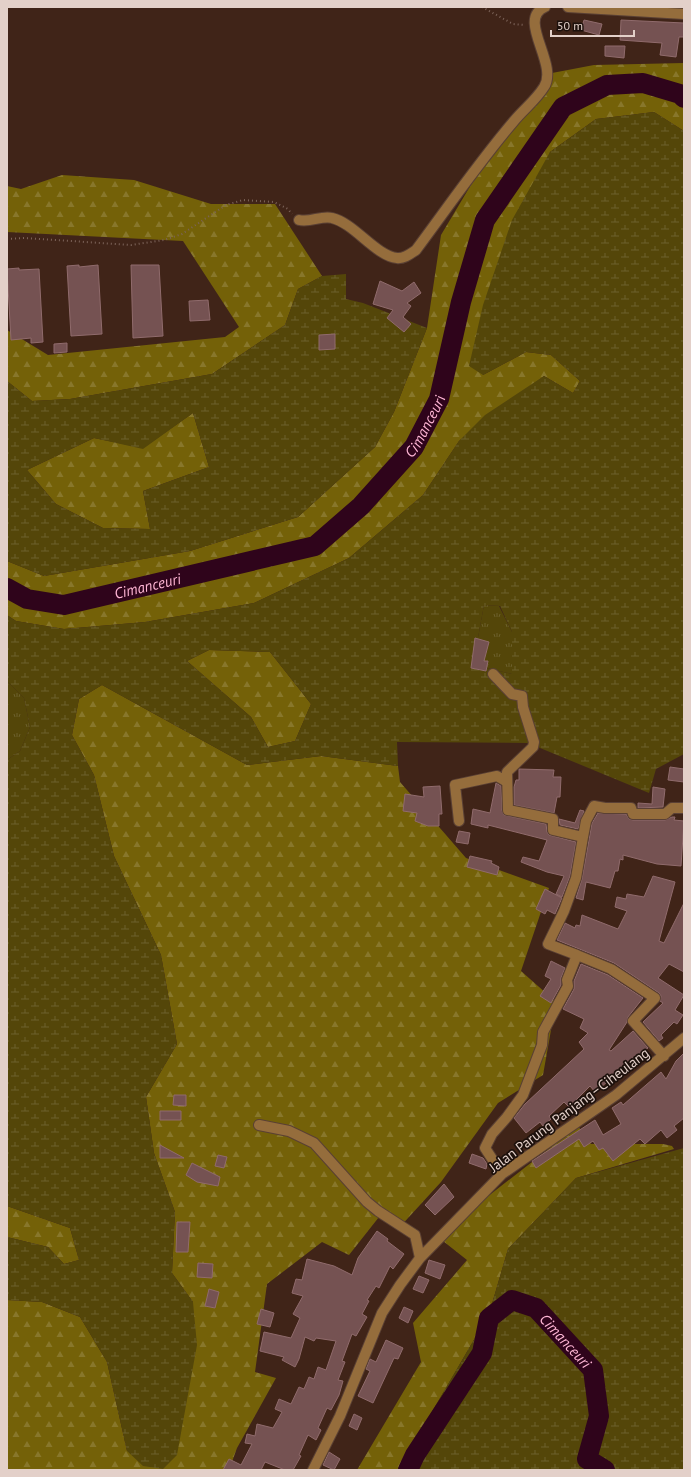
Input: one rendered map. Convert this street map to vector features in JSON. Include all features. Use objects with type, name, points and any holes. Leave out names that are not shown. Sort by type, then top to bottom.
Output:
[{"type":"street","points":[[299,220],[305,222],[331,217],[343,222],[388,256],[398,258],[407,256],[416,250],[514,121],[543,88],[547,81],[547,66],[534,26],[534,16],[538,10],[545,7]]},
{"type":"street","points":[[568,7],[684,14]]},
{"type":"street","points":[[493,674],[512,694],[522,696],[523,707],[534,742],[533,747],[507,772],[508,810],[553,819],[553,830],[583,837]]},
{"type":"street","points":[[459,821],[455,785],[497,776],[507,782]]},
{"type":"street","points":[[664,1056],[633,1021],[654,998],[611,969],[548,944],[564,911],[576,878],[586,821],[594,806],[604,808],[631,808],[633,814],[654,815],[665,814],[672,808],[684,808]]},
{"type":"street","points":[[502,1174],[485,1148],[492,1134],[507,1117],[522,1094],[540,1051],[543,1032],[568,986],[567,980],[577,955]]},
{"type":"street","name":"Jalan Parung Panjang–Ciheulang","points":[[313,1470],[340,1416],[382,1313],[420,1258],[502,1174],[616,1095],[684,1038]]},
{"type":"street","points":[[259,1125],[289,1131],[314,1143],[367,1202],[415,1235],[420,1258]]},
{"type":"path","points":[[482,7],[513,24],[534,26]]},
{"type":"path","points":[[7,239],[25,238],[131,244],[164,240],[182,234],[226,205],[243,200],[274,202],[288,209],[299,220]]},
{"type":"green space","points":[[684,63],[684,131],[654,112],[596,119],[550,152],[483,375],[526,352],[551,355],[580,381],[573,393],[544,376],[459,441],[423,495],[349,558],[254,603],[145,622],[64,629],[16,621],[7,615],[7,561],[44,576],[190,551],[298,517],[375,447],[394,412],[427,328],[441,235],[493,148],[552,73],[594,65]]},
{"type":"green space","points":[[654,112],[684,131],[684,754],[656,769],[649,793],[528,743],[397,742],[398,766],[321,756],[247,765],[102,685],[79,699],[72,735],[94,775],[114,856],[161,955],[177,1044],[146,1097],[154,1153],[175,1212],[172,1273],[193,1302],[197,1345],[177,1455],[163,1469],[143,1466],[127,1451],[107,1362],[80,1317],[42,1302],[7,1300],[7,1237],[48,1247],[64,1264],[79,1260],[70,1228],[7,1206],[7,760],[20,751],[30,727],[24,698],[7,681],[7,615],[16,621],[64,629],[145,622],[254,603],[349,558],[423,495],[459,441],[485,415],[544,376],[573,393],[580,381],[551,355],[526,352],[483,375],[469,366],[483,305],[512,220],[550,152],[596,119]],"holes":[[[484,605],[500,606],[512,632],[512,674],[473,665]],[[209,650],[270,652],[311,704],[295,741],[268,747],[251,717],[187,661]]]},
{"type":"green space","points":[[62,175],[134,180],[211,204],[275,204],[322,276],[298,289],[285,325],[212,374],[70,399],[32,401],[7,381],[7,330],[48,355],[225,337],[239,327],[183,241],[7,232],[7,186],[21,189]]},
{"type":"green space","points":[[346,274],[346,299],[363,303],[427,328],[394,412],[375,447],[298,517],[190,551],[44,576],[7,561],[7,381],[32,401],[70,399],[212,374],[285,325],[298,289],[322,276]],"holes":[[[193,413],[209,467],[143,491],[150,529],[103,528],[56,504],[27,470],[94,438],[143,449]]]},
{"type":"green space","points":[[193,413],[209,467],[143,491],[150,529],[103,528],[56,504],[27,470],[94,438],[143,448]]},
{"type":"green space","points":[[484,605],[499,606],[512,632],[512,674],[473,665]]},
{"type":"green space","points":[[209,650],[270,652],[311,704],[295,741],[268,747],[251,717],[187,661]]},
{"type":"green space","points":[[7,681],[24,698],[30,727],[20,751],[7,760]]},
{"type":"green space","points":[[102,685],[247,765],[321,756],[398,766],[400,782],[466,858],[549,888],[521,971],[556,1002],[543,1075],[498,1103],[441,1182],[398,1229],[379,1217],[349,1255],[322,1242],[267,1284],[255,1372],[276,1378],[237,1448],[229,1470],[7,1470],[7,1300],[42,1302],[80,1317],[107,1362],[127,1451],[193,1302],[172,1273],[175,1212],[154,1153],[146,1097],[177,1044],[161,955],[114,856],[94,775],[72,735],[79,699]]},
{"type":"green space","points":[[578,1126],[591,1144],[663,1144],[672,1146],[674,1149],[576,1178],[508,1249],[489,1314],[398,1470],[357,1470],[421,1362],[413,1323],[467,1260],[443,1241],[473,1208]]},
{"type":"green space","points":[[684,1148],[684,1470],[398,1470],[489,1314],[508,1249],[576,1178]]},
{"type":"green space","points":[[7,1206],[70,1228],[79,1260],[64,1264],[48,1247],[7,1237]]},
{"type":"building","points":[[584,20],[602,24],[599,35],[581,30]]},
{"type":"building","points":[[621,20],[684,23],[684,37],[679,37],[676,57],[660,55],[662,43],[620,40]]},
{"type":"building","points":[[605,46],[625,46],[624,58],[605,56]]},
{"type":"building","points":[[79,265],[79,267],[98,265],[102,334],[71,336],[67,266]]},
{"type":"building","points":[[131,265],[159,265],[163,336],[133,338]]},
{"type":"building","points":[[19,268],[19,270],[39,269],[43,342],[31,343],[31,338],[11,340],[7,269]]},
{"type":"building","points":[[380,281],[402,291],[414,282],[421,293],[407,303],[411,306],[403,317],[411,324],[404,332],[387,318],[393,310],[373,304]]},
{"type":"building","points":[[208,300],[210,320],[190,321],[189,301]]},
{"type":"building","points":[[335,334],[335,349],[319,350],[319,335]]},
{"type":"building","points":[[67,343],[67,352],[54,353],[54,344]]},
{"type":"building","points":[[475,638],[489,642],[484,661],[488,661],[486,671],[471,668]]},
{"type":"building","points":[[670,767],[684,769],[684,782],[668,780]]},
{"type":"building","points":[[519,769],[554,770],[553,777],[561,777],[560,797],[557,797],[554,813],[514,805],[514,787],[516,780],[519,780]]},
{"type":"building","points":[[496,783],[501,786],[502,810],[504,815],[546,824],[549,835],[576,842],[570,876],[562,897],[556,894],[564,876],[547,872],[521,862],[523,857],[539,861],[547,840],[488,825],[488,828],[471,824],[473,809],[490,813]]},
{"type":"building","points":[[440,786],[442,814],[439,814],[439,826],[428,826],[415,821],[417,813],[403,811],[405,794],[424,797],[423,787]]},
{"type":"building","points":[[653,787],[665,789],[663,807],[638,808],[638,803],[652,804]]},
{"type":"building","points":[[580,810],[584,811],[578,829],[560,825],[559,819],[575,823]]},
{"type":"building","points":[[598,813],[626,814],[629,819],[633,820],[665,820],[675,817],[674,820],[684,821],[681,866],[657,864],[623,855],[623,860],[620,859],[618,871],[615,871],[610,888],[586,882],[583,900],[576,898],[582,879],[592,823]]},
{"type":"building","points":[[459,831],[470,833],[468,844],[456,842]]},
{"type":"building","points":[[470,856],[492,861],[491,863],[499,867],[497,875],[467,867]]},
{"type":"building","points":[[653,876],[675,882],[659,941],[664,943],[684,903],[684,972],[669,964],[658,978],[684,995],[675,1010],[683,1015],[677,1024],[674,1022],[661,1035],[663,1038],[659,1041],[643,1022],[663,1003],[660,1001],[661,996],[659,993],[614,963],[557,940],[565,923],[575,928],[576,925],[580,926],[582,915],[618,929],[627,911],[615,907],[617,897],[626,899],[627,894],[644,897]]},
{"type":"building","points":[[545,889],[562,898],[555,914],[547,910],[545,914],[536,909]]},
{"type":"building","points":[[551,961],[565,968],[561,978],[561,985],[551,1003],[540,996],[551,979],[545,976]]},
{"type":"building","points":[[581,964],[608,975],[643,998],[628,1017],[627,1022],[609,1050],[611,1051],[633,1031],[648,1048],[595,1092],[590,1086],[569,1107],[564,1102],[549,1116],[551,1119],[543,1126],[540,1122],[526,1133],[514,1118],[525,1104],[584,1049],[579,1042],[588,1033],[580,1028],[584,1019],[563,1009],[574,989],[574,981]]},
{"type":"building","points":[[684,1053],[684,1118],[674,1126],[677,1130],[667,1138],[661,1130],[645,1144],[640,1139],[613,1161],[603,1148],[599,1150],[593,1141],[584,1147],[579,1139],[536,1168],[532,1161],[595,1120],[603,1135],[621,1124],[612,1108],[621,1102],[623,1105],[661,1072],[666,1079],[676,1061]]},
{"type":"building","points":[[174,1095],[186,1095],[186,1106],[173,1105]]},
{"type":"building","points":[[160,1111],[181,1111],[181,1120],[160,1120]]},
{"type":"building","points":[[160,1145],[184,1158],[160,1158]]},
{"type":"building","points":[[472,1154],[483,1158],[487,1164],[486,1169],[469,1163]]},
{"type":"building","points":[[218,1155],[227,1157],[224,1168],[215,1166]]},
{"type":"building","points":[[192,1163],[220,1177],[218,1186],[197,1182],[186,1175]]},
{"type":"building","points":[[444,1184],[454,1197],[435,1215],[425,1205]]},
{"type":"building","points":[[177,1222],[190,1222],[188,1252],[176,1252]]},
{"type":"building","points":[[377,1231],[404,1254],[393,1269],[390,1266],[379,1288],[376,1286],[367,1300],[369,1301],[362,1314],[367,1317],[356,1336],[352,1334],[342,1361],[345,1362],[338,1380],[343,1381],[339,1395],[331,1410],[327,1408],[318,1428],[321,1430],[316,1440],[308,1435],[299,1455],[301,1456],[293,1470],[285,1470],[265,1462],[261,1470],[223,1470],[229,1459],[241,1465],[252,1444],[245,1443],[247,1434],[255,1436],[257,1424],[273,1428],[282,1412],[275,1409],[279,1399],[291,1404],[299,1387],[304,1389],[309,1377],[314,1379],[318,1367],[326,1370],[336,1341],[316,1338],[314,1341],[305,1337],[299,1359],[295,1367],[282,1360],[284,1357],[260,1351],[264,1332],[291,1338],[300,1318],[293,1314],[303,1296],[292,1293],[296,1279],[302,1280],[307,1259],[334,1266],[352,1275],[358,1258]]},
{"type":"building","points":[[429,1260],[445,1265],[440,1279],[425,1273]]},
{"type":"building","points":[[198,1263],[213,1264],[212,1278],[197,1277]]},
{"type":"building","points":[[419,1276],[429,1280],[423,1293],[413,1289]]},
{"type":"building","points":[[209,1289],[219,1292],[215,1308],[205,1306]]},
{"type":"building","points":[[404,1307],[413,1311],[408,1323],[399,1318]]},
{"type":"building","points":[[261,1309],[274,1313],[270,1327],[257,1324]]},
{"type":"building","points":[[386,1340],[403,1348],[398,1359],[394,1358],[373,1403],[358,1396],[370,1371],[366,1369],[370,1359],[376,1362]]},
{"type":"building","points":[[354,1414],[362,1418],[357,1430],[349,1426]]},
{"type":"building","points":[[329,1452],[340,1459],[334,1470],[323,1465]]},
{"type":"waterway","name":"Cimanceuri","points":[[7,588],[27,599],[64,605],[315,546],[361,506],[414,447],[439,399],[461,302],[485,220],[563,107],[607,85],[643,83],[680,94],[684,98]]},
{"type":"waterway","name":"Cimanceuri","points":[[408,1470],[415,1455],[482,1353],[489,1318],[512,1300],[536,1308],[593,1370],[599,1416],[587,1459],[605,1470]]}]
